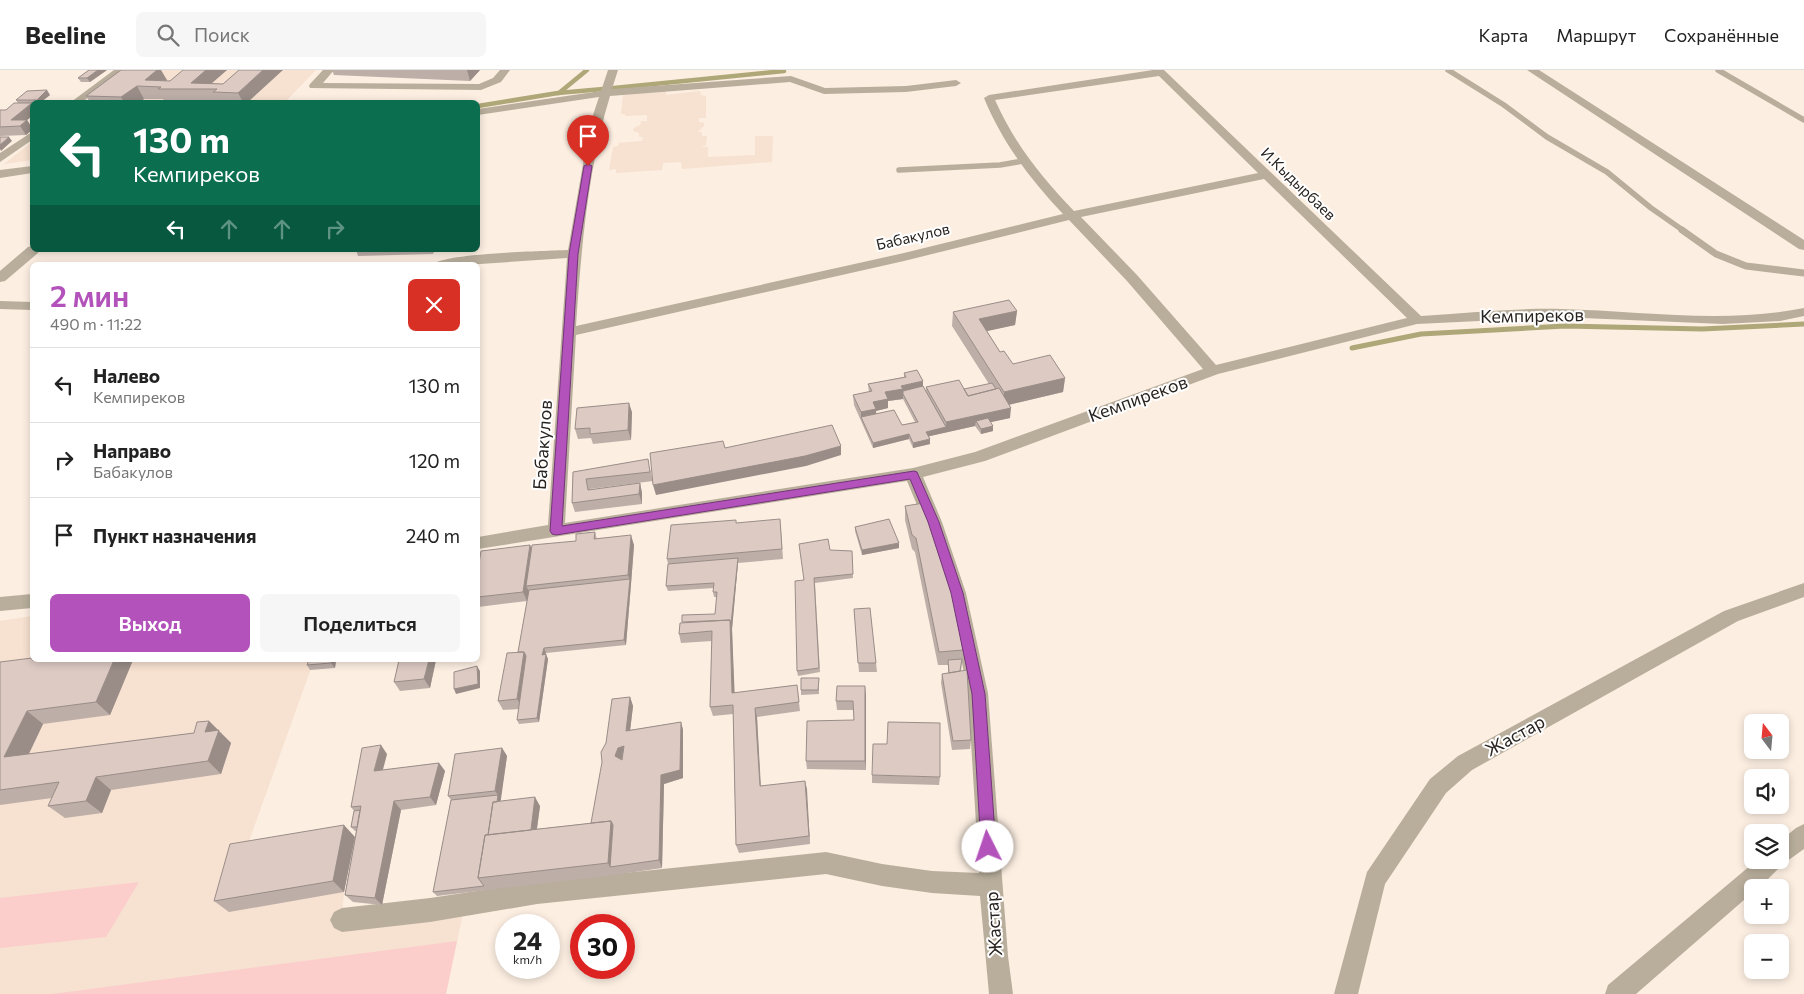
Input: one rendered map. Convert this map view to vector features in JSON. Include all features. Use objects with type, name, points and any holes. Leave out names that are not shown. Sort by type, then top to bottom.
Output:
[{"type":"street","points":[[79,100],[121,70]]},
{"type":"street","points":[[329,70],[314,86],[481,87],[498,80],[505,70]]},
{"type":"street","name":"Бабакулов","points":[[556,531],[574,254],[596,124],[613,70]]},
{"type":"street","points":[[1532,70],[1804,246]]},
{"type":"street","points":[[1159,71],[989,98],[996,119],[1023,161],[1141,288],[1213,371]]},
{"type":"street","name":"И.Кыдырбаев","points":[[1159,71],[1417,320]]},
{"type":"street","points":[[480,112],[607,93],[791,74],[824,91],[906,88],[956,83]]},
{"type":"street","points":[[0,159],[30,136]]},
{"type":"street","points":[[0,174],[30,170]]},
{"type":"street","name":"Бабакулов","points":[[570,332],[904,257],[1073,215],[1265,175]]},
{"type":"street","points":[[0,278],[31,252]]},
{"type":"street","points":[[458,262],[478,259],[574,254]]},
{"type":"street","points":[[0,305],[30,306]]},
{"type":"street","name":"Кемпиреков","points":[[480,542],[914,474],[979,457],[1213,371],[1417,320],[1559,313],[1723,320],[1780,317],[1804,312]]},
{"type":"street","name":"Жастар","points":[[914,474],[933,522],[957,593],[978,694],[996,956],[1001,994]]},
{"type":"street","name":"Жастар","points":[[1346,994],[1375,880],[1438,786],[1465,763],[1730,616],[1804,590]]},
{"type":"street","points":[[0,604],[30,601]]},
{"type":"street","points":[[1789,848],[1804,835]]},
{"type":"street","points":[[342,920],[430,910],[537,893],[826,863],[882,875],[932,882],[991,885]]},
{"type":"street","points":[[1617,994],[1763,869]]},
{"type":"lane","points":[[1448,70],[1504,104],[1547,137],[1607,172],[1651,208],[1716,254],[1746,266],[1804,273]]},
{"type":"lane","points":[[1718,70],[1804,120]]},
{"type":"lane","points":[[899,170],[1000,165],[1023,161]]},
{"type":"shaded area","points":[[126,70],[316,70],[287,100],[87,100]]},
{"type":"shaded area","points":[[666,88],[666,95],[700,91],[701,95],[706,96],[706,118],[699,118],[699,122],[704,123],[704,126],[698,132],[702,132],[702,136],[707,136],[706,145],[701,147],[708,147],[708,157],[755,155],[755,136],[773,136],[772,162],[682,169],[681,162],[663,163],[662,170],[616,173],[616,169],[609,170],[613,147],[618,146],[619,143],[642,141],[643,137],[639,137],[639,133],[633,131],[634,128],[640,125],[641,121],[647,121],[647,115],[625,116],[625,114],[621,114],[623,95]]},
{"type":"shaded area","points":[[30,144],[30,160],[4,164]]},
{"type":"shaded area","points":[[30,616],[30,662],[313,662],[244,855],[355,837],[344,892],[341,928],[463,913],[446,994],[0,994],[0,621]]},
{"type":"shaded area","points":[[139,882],[106,937],[0,948],[0,898]]},
{"type":"shaded area","points":[[457,941],[446,994],[52,994]]},
{"type":"building","points":[[89,70],[98,70],[87,78],[78,78]]},
{"type":"building","points":[[121,70],[157,70],[145,80],[170,81],[183,70],[206,70],[191,83],[223,84],[239,70],[263,70],[238,93],[213,92],[217,89],[158,89],[161,87],[137,86],[121,97],[86,96]]},
{"type":"building","points":[[47,90],[37,100],[16,100],[27,91]]},
{"type":"building","points":[[14,103],[30,103],[11,120],[27,120],[20,126],[0,127],[0,110],[6,110]]},
{"type":"building","points":[[0,137],[9,137],[0,145]]},
{"type":"building","points":[[1009,300],[1017,311],[979,319],[1000,352],[1004,351],[1013,364],[1050,355],[1065,378],[1004,392],[953,312]]},
{"type":"building","points":[[917,370],[923,381],[901,386],[903,389],[885,392],[888,399],[873,402],[876,409],[861,412],[853,395],[872,391],[868,384],[906,377],[904,373]]},
{"type":"building","points":[[959,380],[968,396],[999,388],[1011,408],[946,422],[926,387]]},
{"type":"building","points":[[992,383],[996,389],[968,396],[964,389]]},
{"type":"building","points":[[923,386],[946,427],[926,432],[930,439],[913,443],[909,434],[873,443],[861,417],[894,410],[902,425],[918,422],[903,391]]},
{"type":"building","points":[[629,403],[628,430],[590,434],[590,428],[575,429],[577,408]]},
{"type":"building","points":[[988,418],[993,426],[981,429],[976,421]]},
{"type":"building","points":[[832,425],[841,446],[805,456],[653,485],[650,453],[723,441],[725,448]]},
{"type":"building","points":[[648,459],[650,472],[586,479],[588,490],[640,483],[639,494],[572,503],[573,472]]},
{"type":"building","points":[[924,503],[933,524],[951,584],[963,650],[939,652],[916,538],[912,535],[905,506]]},
{"type":"building","points":[[780,519],[782,549],[667,559],[671,525],[736,520],[736,523]]},
{"type":"building","points":[[889,519],[899,543],[862,550],[855,527]]},
{"type":"building","points":[[595,532],[594,539],[631,535],[628,575],[526,586],[532,545],[576,541],[576,534]]},
{"type":"building","points":[[828,539],[830,550],[852,551],[853,574],[814,578],[819,668],[797,671],[795,581],[804,580],[799,544]]},
{"type":"building","points":[[530,545],[523,592],[480,597],[481,551]]},
{"type":"building","points":[[738,558],[731,624],[730,620],[682,622],[682,615],[715,614],[717,592],[713,592],[714,583],[666,586],[668,564]]},
{"type":"building","points":[[630,579],[624,640],[544,648],[542,655],[546,654],[537,718],[517,720],[526,656],[524,652],[518,652],[529,590]]},
{"type":"building","points":[[870,608],[876,663],[858,663],[854,609]]},
{"type":"building","points":[[730,620],[732,693],[797,685],[799,702],[755,708],[760,786],[805,781],[809,836],[736,845],[733,705],[710,707],[712,631],[679,634],[680,623]]},
{"type":"building","points":[[524,652],[517,699],[498,701],[507,653]]},
{"type":"building","points":[[30,658],[30,662],[113,662],[96,702],[27,711],[4,757],[194,733],[197,722],[209,721],[205,732],[219,730],[208,761],[96,777],[86,801],[48,806],[59,782],[0,790],[0,662]]},
{"type":"building","points":[[962,659],[960,671],[949,673],[948,660]]},
{"type":"building","points":[[308,662],[331,662],[331,663],[307,665]]},
{"type":"building","points":[[399,662],[428,662],[424,679],[394,682]]},
{"type":"building","points":[[477,666],[478,684],[454,689],[454,672]]},
{"type":"building","points":[[967,670],[971,740],[953,741],[942,674]]},
{"type":"building","points":[[801,678],[819,678],[818,690],[801,690]]},
{"type":"building","points":[[837,686],[865,686],[865,761],[806,761],[807,721],[854,720],[853,701],[836,701]]},
{"type":"building","points":[[630,697],[626,731],[681,722],[680,770],[661,775],[659,860],[610,867],[613,825],[611,821],[591,823],[602,762],[601,752],[606,743],[612,699]],"holes":[[[624,746],[622,760],[615,756],[618,748]]]},
{"type":"building","points":[[888,722],[940,723],[940,777],[872,775],[873,744],[887,744]]},
{"type":"building","points":[[381,745],[374,771],[439,763],[430,797],[394,801],[375,898],[345,895],[361,806],[351,807],[362,748]]},
{"type":"building","points":[[502,748],[495,791],[448,796],[455,754]]},
{"type":"building","points":[[498,795],[497,802],[493,802],[488,835],[485,835],[478,878],[484,886],[433,892],[451,800]]},
{"type":"building","points":[[535,797],[531,830],[488,835],[493,802]]},
{"type":"building","points":[[360,810],[357,827],[351,827],[354,811]]},
{"type":"building","points":[[611,821],[608,863],[478,878],[485,835]]},
{"type":"building","points":[[344,825],[333,881],[214,901],[230,844]]},
{"type":"waterway","points":[[559,93],[587,70]]},
{"type":"waterway","points":[[614,88],[784,71]]},
{"type":"waterway","points":[[559,93],[603,89]]},
{"type":"waterway","points":[[480,106],[559,93]]},
{"type":"waterway","points":[[1352,348],[1421,334],[1565,326],[1702,329],[1804,324]]},
{"type":"route","points":[[588,166],[574,254],[556,531],[914,474],[933,522],[957,593],[978,694],[988,847]]}]
